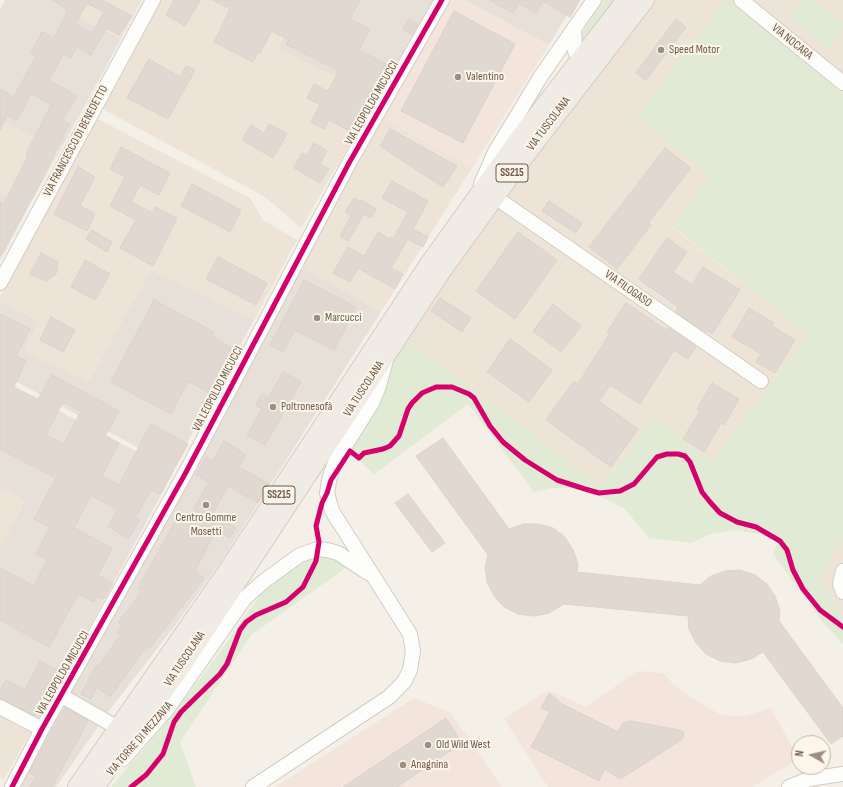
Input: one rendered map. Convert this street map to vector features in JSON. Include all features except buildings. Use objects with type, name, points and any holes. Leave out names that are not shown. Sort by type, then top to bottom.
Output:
[{"type":"main road","name":"VIA TUSCOLANA","points":[[96,787],[181,667],[441,272],[495,197],[590,59],[626,0]]},
{"type":"main road","name":"VIA TUSCOLANA","points":[[77,787],[226,573],[388,325],[474,199],[590,59],[644,0]]},
{"type":"street","name":"VIA FRANCESCO DI BENEDETTO","points":[[0,283],[153,0]]},
{"type":"street","name":"VIA LEOPOLDO MICUCCI","points":[[12,787],[42,729],[62,696],[185,474],[349,163],[442,0]]},
{"type":"street","name":"VIA TUSCOLANA","points":[[474,199],[496,152],[541,76],[594,0]]},
{"type":"street","name":"VIA NOCARA","points":[[741,0],[843,83]]},
{"type":"street","points":[[574,28],[574,48],[590,59]]},
{"type":"street","name":"VIA FILOGASO","points":[[495,197],[761,381]]},
{"type":"street","name":"VIA TORRE DI MEZZAVIA","points":[[253,787],[394,693],[404,682],[410,670],[413,657],[410,634],[332,512],[327,490],[335,462],[375,398],[388,352]]},
{"type":"street","name":"VIA TORRE DI MEZZAVIA","points":[[96,787],[162,716],[246,598],[264,581],[300,555],[313,550],[323,549],[338,553],[373,576]]},
{"type":"street","points":[[843,570],[840,584],[843,592]]},
{"type":"street","points":[[62,696],[118,728]]},
{"type":"street","points":[[0,706],[42,729]]},
{"type":"street","points":[[789,787],[809,779],[843,774]]},
{"type":"shaded area","points":[[5,0],[48,0],[121,39],[60,151],[0,120],[0,10]]},
{"type":"shaded area","points":[[48,0],[142,0],[121,39]]},
{"type":"shaded area","points":[[162,0],[265,0],[292,14],[277,48],[377,97],[301,228],[265,197],[103,109]]},
{"type":"shaded area","points":[[303,0],[433,0],[377,97],[277,48]]},
{"type":"shaded area","points":[[450,0],[465,0],[549,45],[472,168],[382,117]]},
{"type":"shaded area","points":[[465,0],[576,0],[549,45]]},
{"type":"shaded area","points":[[654,0],[726,0],[637,117],[710,176],[672,227],[808,335],[712,460],[653,418],[601,486],[406,339],[500,202]]},
{"type":"shaded area","points":[[729,0],[843,0],[843,94]]},
{"type":"shaded area","points":[[382,117],[472,168],[381,312],[299,265]]},
{"type":"shaded area","points":[[96,118],[250,198],[263,220],[297,240],[254,320],[151,270],[88,382],[25,351],[39,321],[0,301],[0,296]]},
{"type":"shaded area","points":[[0,120],[60,151],[28,208],[0,192]]},
{"type":"shaded area","points":[[0,192],[28,208],[0,261]]},
{"type":"shaded area","points":[[299,265],[381,312],[220,563],[174,627],[105,716],[68,694]]},
{"type":"shaded area","points":[[151,270],[254,320],[174,467],[0,373],[0,301],[39,321],[25,351],[88,382]]},
{"type":"shaded area","points":[[0,380],[174,471],[39,720],[0,700],[0,548],[25,501],[0,487]]},
{"type":"shaded area","points":[[0,487],[25,501],[0,548]]},
{"type":"shaded area","points":[[843,540],[843,615],[828,594],[822,578],[822,572],[831,560],[833,552]]},
{"type":"shaded area","points":[[637,671],[664,673],[672,683],[684,693],[719,714],[745,716],[771,708],[791,744],[791,764],[752,787],[548,787],[504,719],[548,690],[586,707]]},
{"type":"shaded area","points":[[414,698],[451,713],[502,787],[275,787]]},
{"type":"shaded area","points":[[62,703],[100,724],[56,787],[16,787]]},
{"type":"shaded area","points":[[0,716],[31,732],[4,779],[0,777]]},
{"type":"green space","points":[[603,0],[618,0],[581,48],[580,38],[582,32]]},
{"type":"green space","points":[[726,0],[729,0],[843,94],[843,540],[833,552],[831,560],[822,572],[822,578],[828,594],[843,615],[843,645],[824,624],[773,554],[778,542],[760,534],[735,530],[711,534],[691,543],[649,538],[625,509],[596,494],[572,488],[552,488],[534,492],[468,404],[374,474],[349,451],[406,339],[601,486],[653,418],[712,460],[808,335],[672,226],[710,176],[637,117]]},
{"type":"green space","points":[[803,0],[815,0],[843,23],[843,30],[828,49],[789,17]]},
{"type":"green space","points":[[311,555],[330,556],[347,567],[251,635],[180,742],[196,787],[111,787],[172,715],[215,659],[265,588]]},
{"type":"cycle path","points":[[12,787],[42,729],[185,474],[349,163],[442,0]]},
{"type":"cycle path","points":[[131,787],[146,775],[163,754],[174,722],[181,712],[220,674],[227,664],[240,630],[246,622],[256,615],[286,602],[303,587],[316,561],[319,542],[316,526],[322,503],[331,480],[350,451],[359,458],[364,453],[390,446],[399,436],[408,409],[412,403],[422,393],[436,387],[452,387],[469,394],[474,398],[490,426],[503,442],[525,460],[557,480],[599,493],[620,491],[634,484],[657,457],[667,454],[678,454],[685,456],[690,462],[702,492],[720,513],[737,522],[756,527],[780,541],[787,550],[793,570],[803,589],[820,610],[843,627]]},
{"type":"place","name":"Speed Motor","points":[[661,50]]},
{"type":"place","name":"Valentino","points":[[458,77]]},
{"type":"place","name":"Marcucci","points":[[317,318]]},
{"type":"place","name":"Poltronesofà","points":[[273,407]]},
{"type":"place","name":"Centro Gomme Mosetti","points":[[206,505]]},
{"type":"place","name":"Old Wild West","points":[[428,745]]},
{"type":"place","name":"Anagnina","points":[[403,765]]}]
